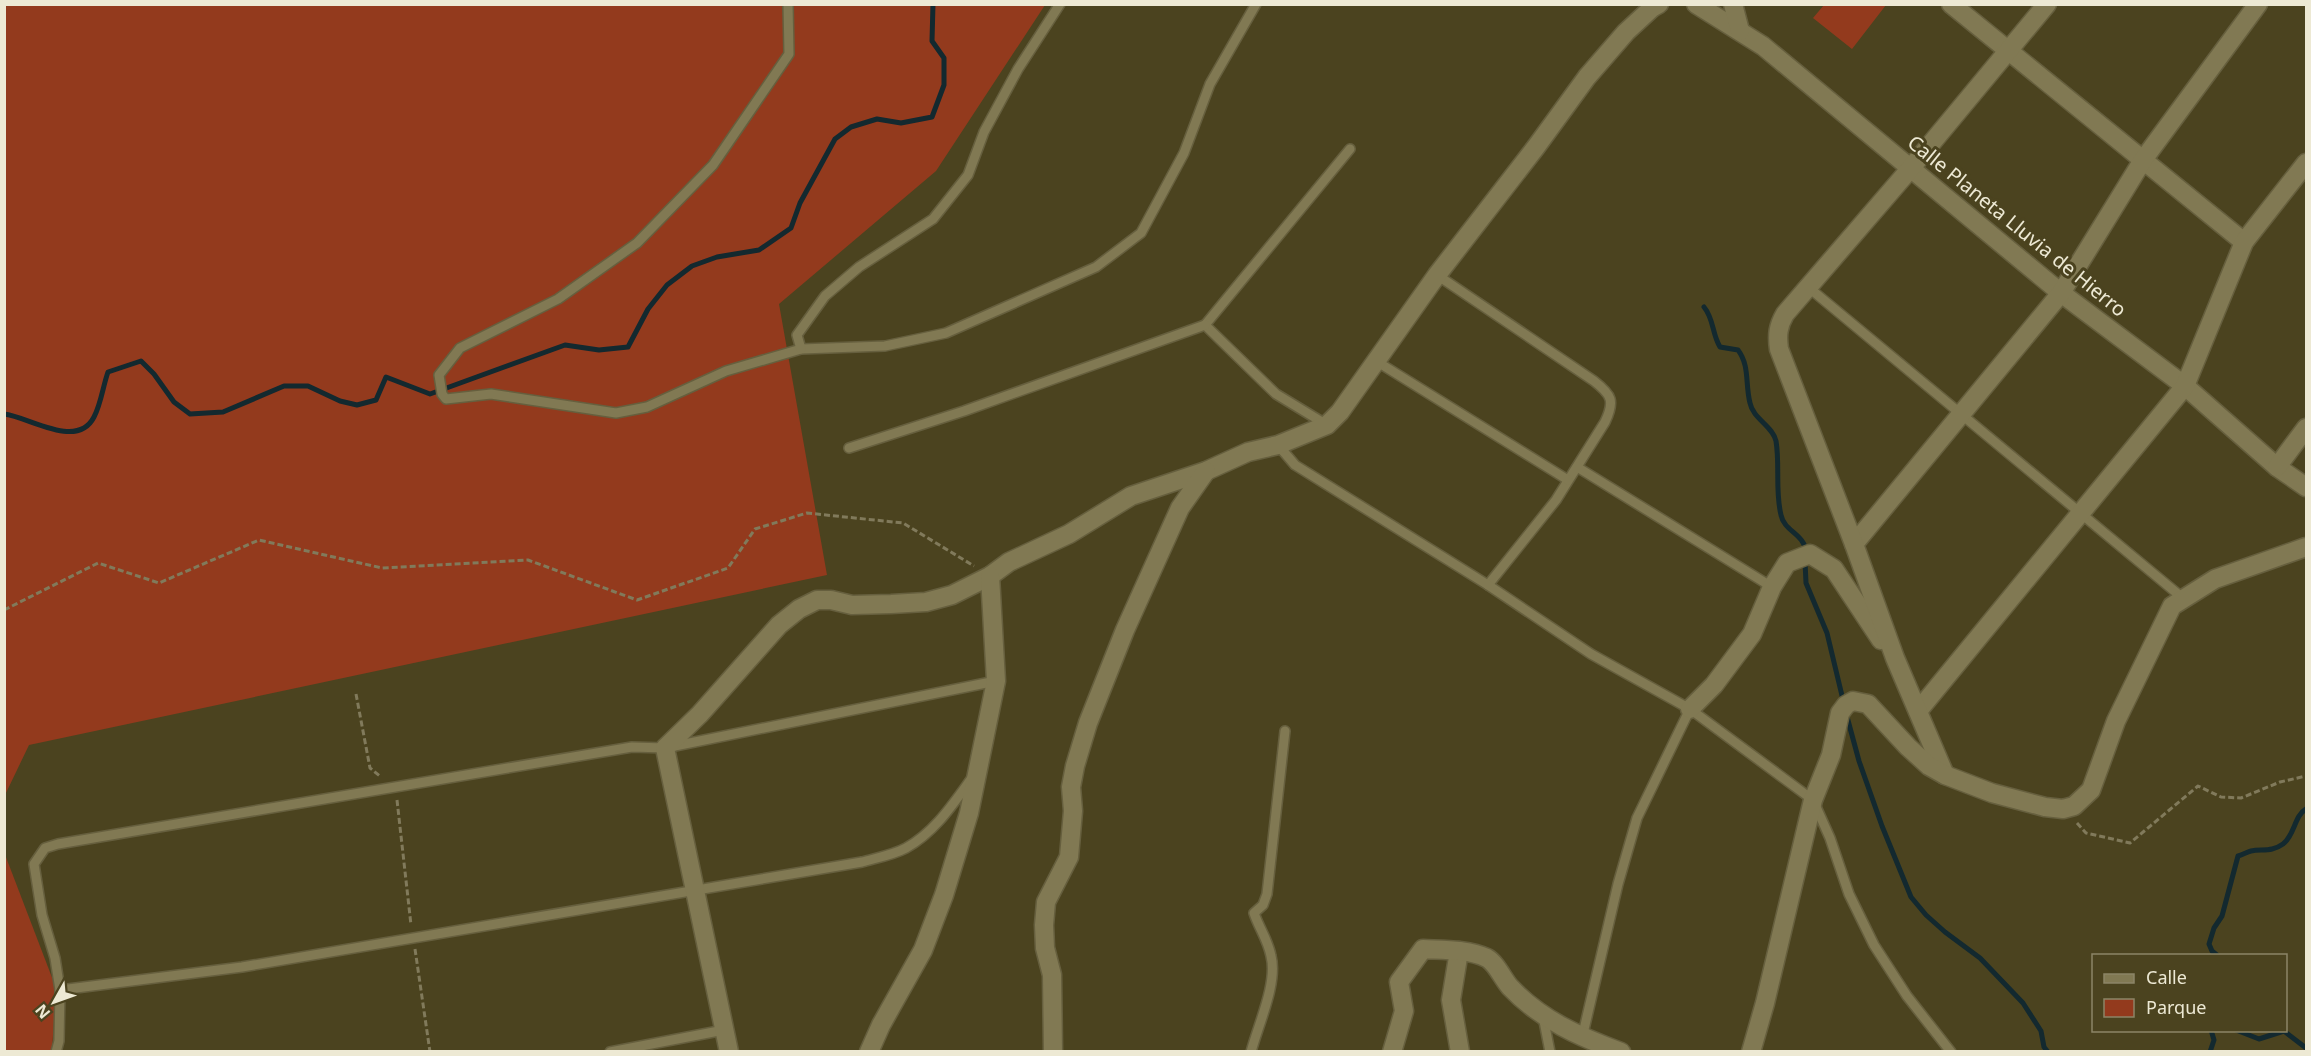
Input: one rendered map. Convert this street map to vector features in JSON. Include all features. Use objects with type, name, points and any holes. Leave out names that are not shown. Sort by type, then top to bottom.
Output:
[{"type":"street","points":[[729,1052],[664,748],[700,714],[779,625],[798,609],[817,600],[831,600],[852,605],[926,602],[951,595],[990,576],[1009,562],[1069,534],[1123,500],[1206,471],[1248,452],[1278,445],[1327,425],[1340,411],[1437,275],[1587,77],[1626,32],[1659,4]]},
{"type":"street","name":"Calle Planeta Lluvia de Hierro","points":[[1696,4],[1762,46],[2061,293],[2185,387],[2277,467],[2307,488]]},
{"type":"street","points":[[1733,4],[1740,31]]},
{"type":"street","points":[[1951,4],[2244,242]]},
{"type":"street","points":[[1945,775],[1895,658],[1779,349],[1777,336],[1779,324],[1785,314],[1910,169],[2047,4]]},
{"type":"street","points":[[1854,544],[2061,293],[2143,160],[2258,4]]},
{"type":"street","points":[[1918,711],[2185,387],[2244,242],[2307,163]]},
{"type":"street","points":[[2277,467],[2307,428]]},
{"type":"street","points":[[1053,1052],[1052,975],[1045,948],[1044,925],[1046,902],[1069,856],[1073,811],[1071,787],[1075,766],[1088,723],[1125,630],[1180,508],[1206,471]]},
{"type":"street","points":[[1751,1052],[1766,1003],[1813,800],[1831,755],[1840,713],[1846,705],[1854,701],[1868,704],[1908,747],[1929,766],[1945,775],[1992,793],[2045,807],[2063,809],[2074,806],[2091,790],[2116,721],[2172,606],[2215,579],[2307,547]]},
{"type":"street","points":[[1689,710],[1714,685],[1752,634],[1772,587],[1787,563],[1810,554],[1834,569],[1895,658]]},
{"type":"street","points":[[869,1052],[881,1025],[923,950],[944,895],[969,813],[996,681],[990,576]]},
{"type":"street","points":[[1392,1052],[1404,1011],[1399,982],[1423,950],[1459,951],[1488,959],[1510,987],[1543,1016],[1582,1038],[1622,1052]]},
{"type":"street","points":[[1459,951],[1451,1000],[1460,1052]]},
{"type":"lane","points":[[788,4],[789,54],[713,165],[638,243],[558,299],[460,348],[439,375],[442,393],[446,399],[491,394],[616,412],[648,407],[726,371],[801,349],[885,346],[946,333],[1096,267],[1141,234],[1184,153],[1210,84],[1256,4]]},
{"type":"lane","points":[[801,349],[797,335],[825,296],[859,267],[933,219],[968,175],[984,132],[1018,69],[1060,4]]},
{"type":"lane","points":[[849,448],[964,411],[1205,325],[1350,149]]},
{"type":"lane","points":[[1437,275],[1604,389],[1611,399],[1610,411],[1556,500],[1488,585]]},
{"type":"lane","points":[[1808,287],[2184,599]]},
{"type":"lane","points":[[1205,325],[1276,394],[1327,425]]},
{"type":"lane","points":[[1376,361],[1568,480]]},
{"type":"lane","points":[[1278,445],[1295,465],[1488,585],[1591,654],[1689,710],[1813,800],[1830,838],[1849,894],[1874,945],[1907,996],[1951,1052]]},
{"type":"lane","points":[[1577,467],[1772,587]]},
{"type":"lane","points":[[56,1052],[59,1041],[60,990],[55,958],[42,915],[34,864],[45,848],[632,747],[664,748],[996,681]]},
{"type":"lane","points":[[1582,1038],[1618,884],[1637,818],[1689,710]]},
{"type":"lane","points":[[1251,1052],[1272,978],[1272,959],[1254,913],[1263,905],[1268,894],[1284,731]]},
{"type":"lane","points":[[60,990],[242,967],[862,862],[904,849],[929,833],[977,771]]},
{"type":"lane","points":[[1543,1016],[1550,1052]]},
{"type":"lane","points":[[610,1052],[724,1030]]},
{"type":"path","points":[[4,610],[98,563],[159,583],[259,540],[382,568],[528,560],[637,600],[728,568],[754,529],[807,513],[903,523],[990,576]]},
{"type":"path","points":[[356,694],[370,768],[395,788],[430,1052]]},
{"type":"path","points":[[2063,809],[2086,833],[2130,843],[2198,786],[2221,796],[2241,798],[2280,782],[2307,776]]},
{"type":"green space","points":[[5,5],[1045,5],[936,171],[779,304],[827,575],[29,745],[5,795]]},
{"type":"green space","points":[[1824,5],[1886,5],[1852,49],[1813,18]]},
{"type":"green space","points":[[4,852],[56,988],[52,1051],[5,1051]]},
{"type":"waterway","points":[[4,414],[52,429],[76,431],[86,426],[94,417],[108,372],[141,361],[154,374],[174,402],[190,414],[223,412],[284,386],[308,386],[340,401],[357,405],[376,400],[386,377],[430,394],[565,345],[599,350],[628,347],[648,309],[667,285],[692,266],[717,257],[759,250],[791,228],[800,203],[835,139],[851,127],[877,119],[901,123],[932,117],[944,85],[944,58],[932,41],[933,4]]},
{"type":"waterway","points":[[1704,307],[1710,316],[1720,347],[1738,350],[1742,356],[1752,409],[1771,431],[1776,441],[1781,515],[1786,525],[1802,540],[1806,551]]},
{"type":"waterway","points":[[1805,561],[1806,583],[1827,633],[1844,704]]},
{"type":"waterway","points":[[1846,713],[1859,761],[1911,897],[1945,932],[1980,958],[2023,1003],[2041,1031],[2044,1047],[2048,1052]]},
{"type":"waterway","points":[[2216,954],[2209,944],[2214,928],[2222,916],[2238,856],[2251,851],[2275,848],[2283,844],[2290,836],[2299,816],[2306,809]]},
{"type":"waterway","points":[[2210,1052],[2214,1040],[2212,1032]]},
{"type":"waterway","points":[[2241,1032],[2259,1039],[2281,1032]]},
{"type":"waterway","points":[[2285,1032],[2306,1048]]}]
